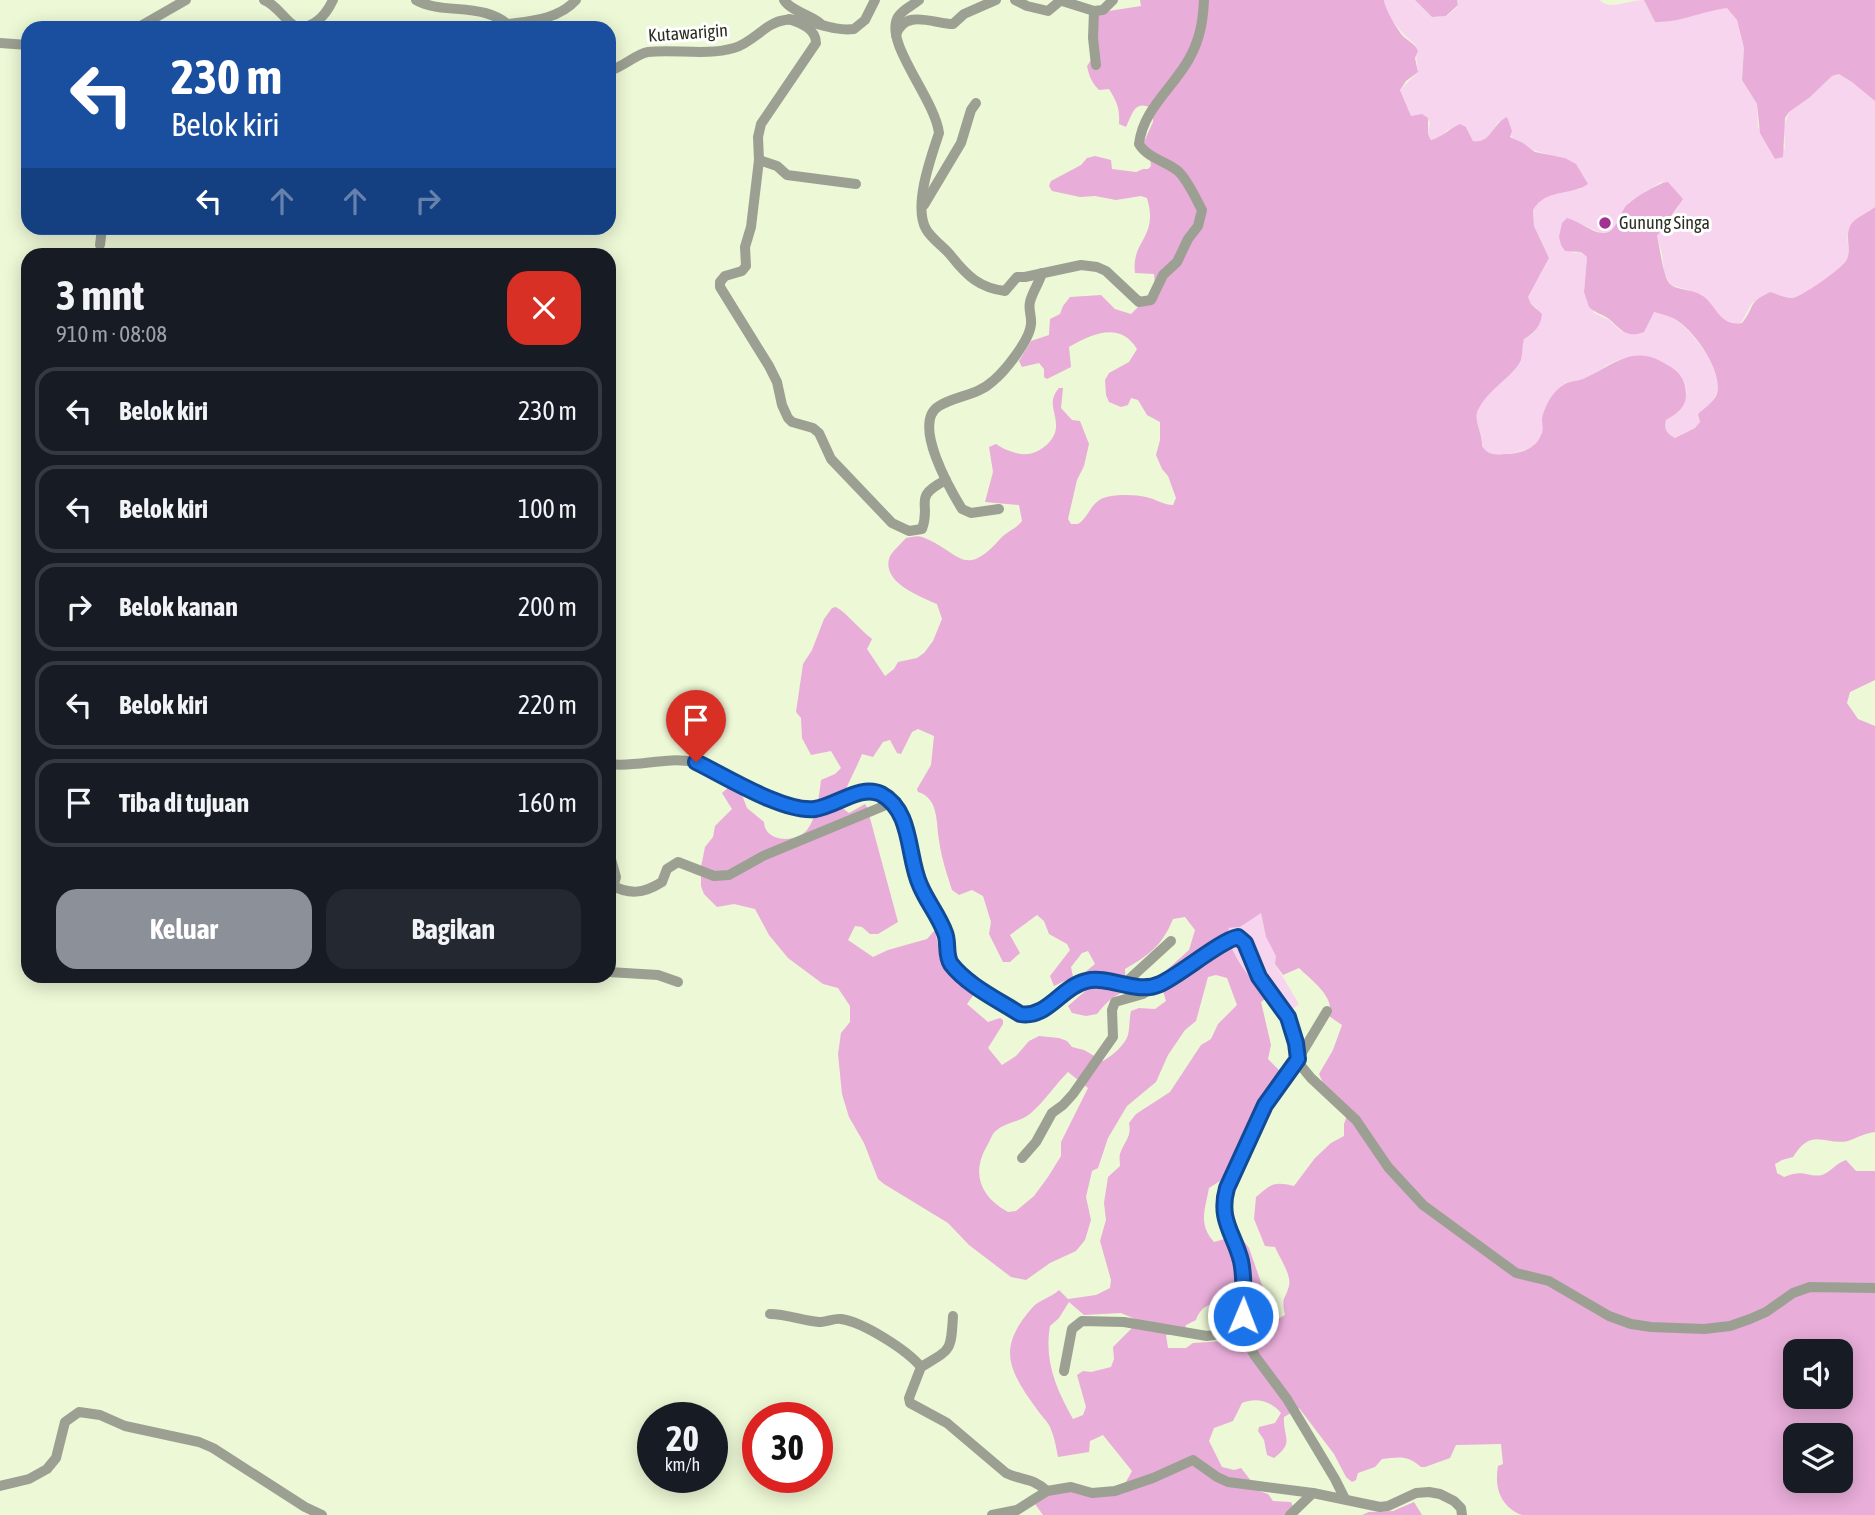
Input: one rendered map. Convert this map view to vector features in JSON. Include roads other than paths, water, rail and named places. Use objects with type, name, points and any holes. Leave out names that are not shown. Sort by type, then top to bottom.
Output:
[{"type":"street","points":[[149,21],[186,0]]},
{"type":"street","points":[[264,0],[278,7],[289,21]]},
{"type":"street","points":[[318,21],[324,16],[333,0]]},
{"type":"street","points":[[416,0],[427,4],[460,3],[478,6],[492,11],[504,21]]},
{"type":"street","points":[[534,21],[565,9],[576,0]]},
{"type":"street","points":[[785,0],[789,7],[808,14],[824,27]]},
{"type":"street","points":[[789,19],[824,27],[854,29],[865,20],[875,0]]},
{"type":"street","points":[[919,0],[904,10],[898,18],[895,38],[931,105],[938,124],[939,133],[923,192],[922,210],[926,229],[945,247],[966,274],[982,285],[1005,291],[1017,277],[1081,265],[1106,271],[1139,302],[1151,300],[1163,275],[1177,262],[1188,239],[1199,226],[1202,210],[1182,175],[1143,151],[1139,144],[1152,106],[1189,60],[1202,28],[1204,0]]},
{"type":"street","points":[[895,38],[898,28],[915,19],[922,17],[953,24],[964,14],[996,0]]},
{"type":"street","points":[[1015,0],[1048,11],[1059,1],[1094,11],[1103,10],[1109,7],[1113,0]]},
{"type":"street","points":[[1094,11],[1096,65]]},
{"type":"street","points":[[789,19],[813,32],[816,35],[816,43],[761,124],[751,227],[745,247],[746,266],[742,271],[725,276],[720,287],[769,366],[788,418],[792,422],[813,428],[818,433],[831,459],[892,523],[909,531],[922,529],[924,498],[932,487],[946,480]]},
{"type":"street","name":"Kutawarigin","points":[[616,69],[646,52],[720,51],[735,48],[781,20],[789,19]]},
{"type":"street","points":[[0,43],[21,44]]},
{"type":"street","points":[[922,210],[961,143],[971,110],[976,103]]},
{"type":"street","points":[[759,160],[778,166],[787,175],[856,184]]},
{"type":"street","points":[[100,245],[101,235]]},
{"type":"street","points":[[999,509],[964,511],[931,446],[933,413],[941,405],[977,393],[994,381],[1029,334],[1029,305],[1042,273]]},
{"type":"street","points":[[616,765],[679,760],[696,762],[746,788],[798,808],[829,806],[863,792],[881,794],[891,803],[905,825],[919,883],[947,937],[949,961],[963,976],[1020,1014],[1044,1009],[1084,981],[1103,980],[1135,987],[1153,987]]},
{"type":"street","points":[[616,887],[626,892],[642,892],[662,882],[667,869],[678,862],[714,876],[729,875],[763,856],[891,803]]},
{"type":"street","points":[[1022,1158],[1036,1142],[1052,1113],[1073,1094],[1113,1037],[1112,1010],[1115,1002],[1143,994],[1238,937],[1245,943],[1259,977],[1288,1017],[1298,1060],[1311,1078],[1356,1119],[1388,1167],[1423,1205],[1516,1273],[1549,1282],[1609,1316],[1631,1324],[1651,1327],[1704,1329],[1730,1326],[1766,1312],[1793,1293],[1810,1287],[1875,1288]]},
{"type":"street","points":[[1124,984],[1171,941]]},
{"type":"street","points":[[616,972],[658,975],[678,982]]},
{"type":"street","points":[[1327,1011],[1298,1060],[1265,1105],[1227,1188],[1223,1203],[1231,1238],[1241,1260],[1244,1285],[1243,1331],[1255,1356],[1287,1399],[1345,1499]]},
{"type":"street","points":[[770,1314],[786,1314],[820,1322],[838,1318],[848,1320],[896,1345],[921,1367]]},
{"type":"street","points":[[953,1316],[951,1345],[948,1350],[921,1367],[909,1398],[910,1403],[947,1423],[1006,1473],[1015,1478],[1032,1480],[1047,1491]]},
{"type":"street","points":[[1064,1371],[1072,1329],[1082,1321],[1124,1322],[1207,1336],[1243,1331]]},
{"type":"street","points":[[0,1486],[29,1479],[47,1469],[56,1458],[65,1422],[74,1414],[86,1412],[125,1426],[199,1442],[213,1448],[322,1515]]},
{"type":"street","points":[[992,1515],[1017,1510],[1047,1491],[1071,1487],[1092,1493],[1115,1491],[1193,1460],[1228,1482],[1312,1493],[1380,1507],[1416,1493],[1440,1494],[1454,1501],[1461,1508],[1462,1515]]},
{"type":"street","points":[[1290,1515],[1312,1493]]},
{"type":"street","points":[[1025,1504],[1033,1515]]},
{"type":"place","name":"Gunung Singa","points":[[1605,223]]}]
